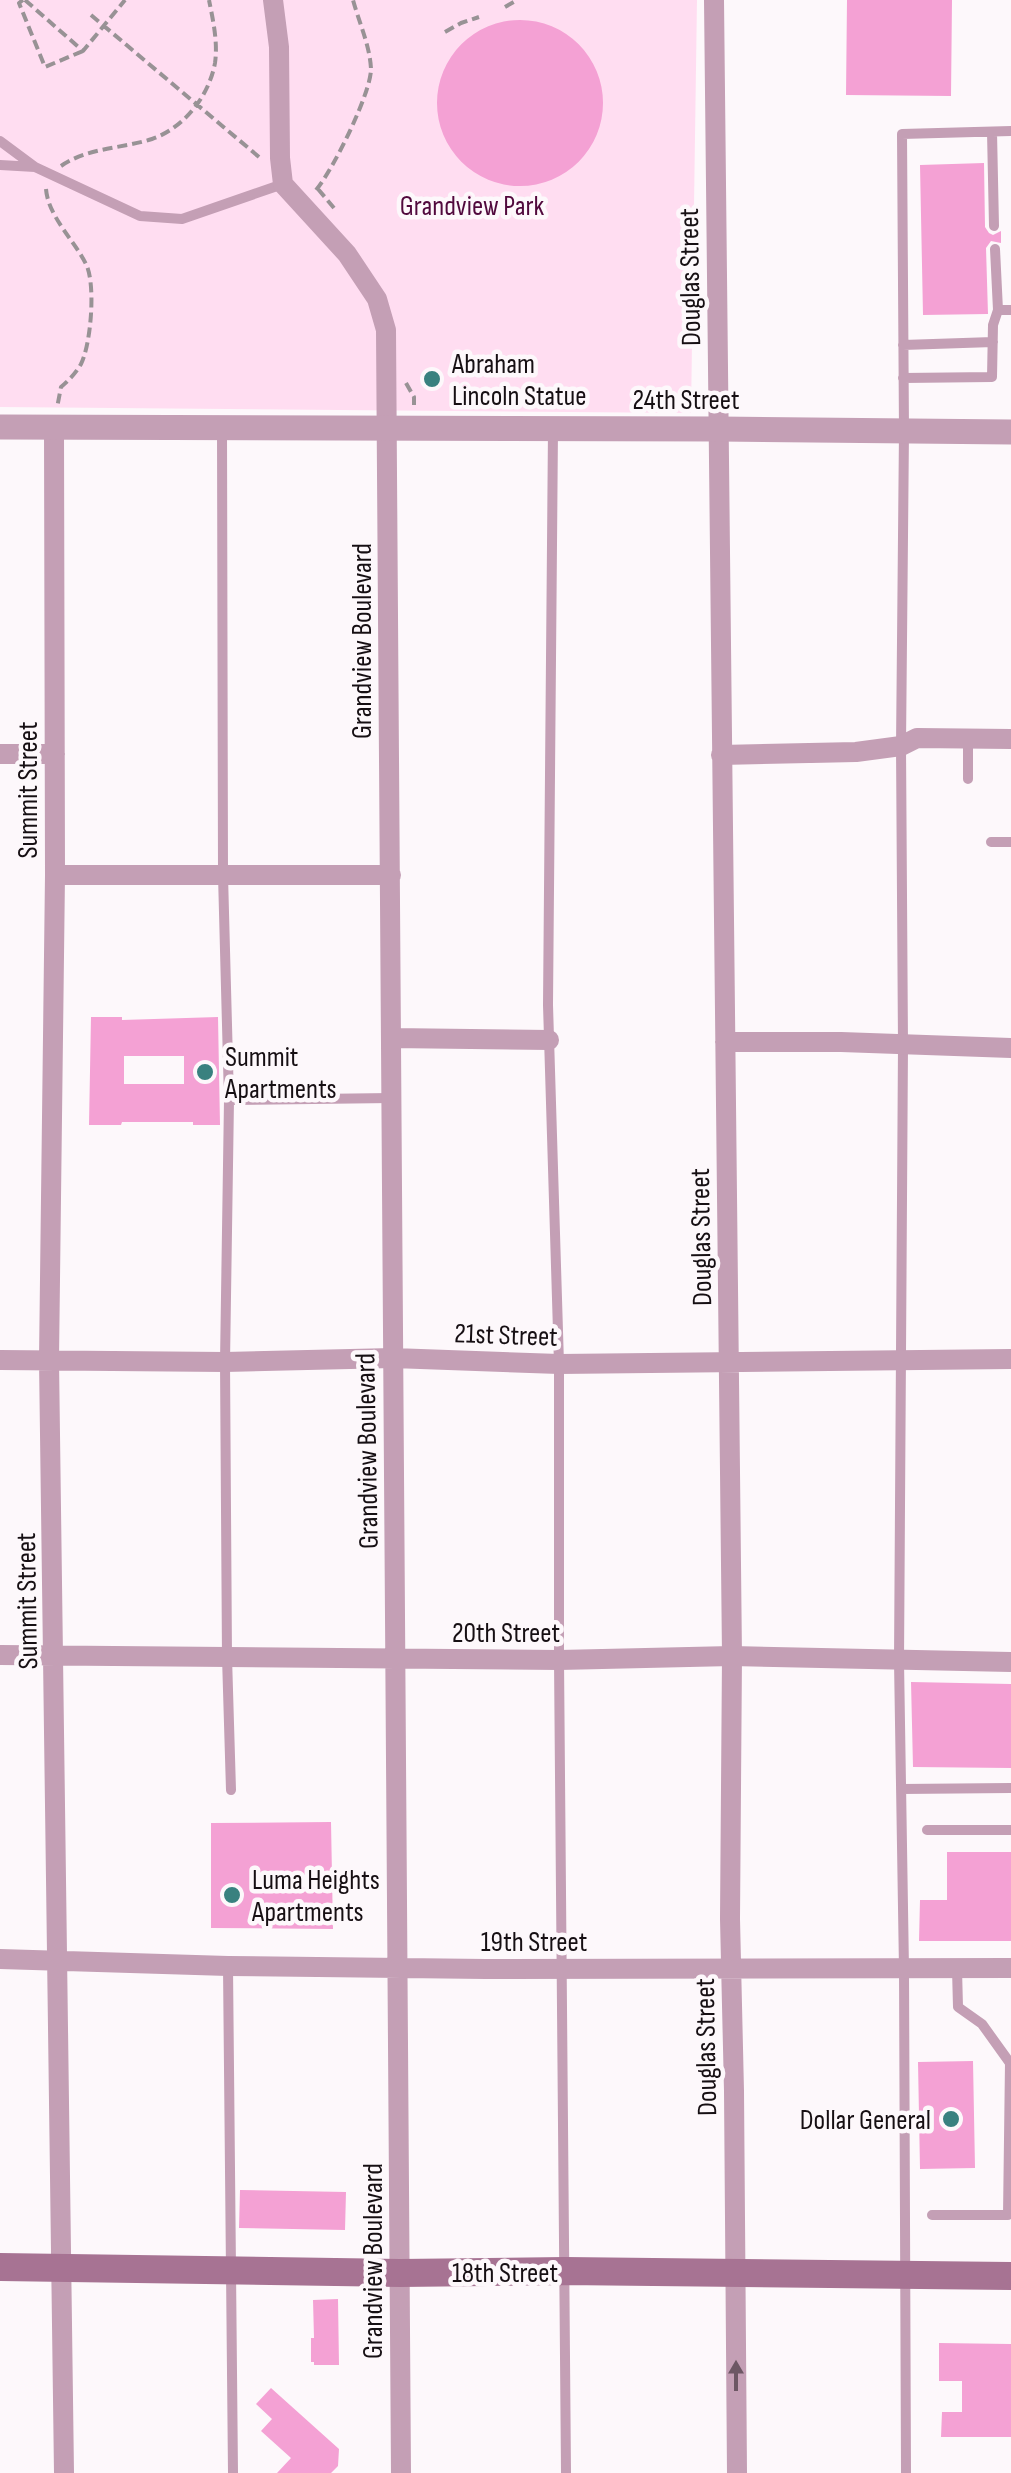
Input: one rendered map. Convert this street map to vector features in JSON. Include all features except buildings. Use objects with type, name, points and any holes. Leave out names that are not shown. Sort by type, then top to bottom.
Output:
[{"type":"main road","name":"18th Street","points":[[0,2267],[1011,2276]]},
{"type":"street","points":[[273,0],[280,46],[281,173]]},
{"type":"street","name":"Douglas Street","points":[[714,0],[737,2473]]},
{"type":"street","name":"Grandview Boulevard","points":[[281,173],[297,201],[347,254],[377,299],[386,330],[401,2473]]},
{"type":"street","name":"24th Street","points":[[0,426],[1011,432]]},
{"type":"street","name":"Summit Street","points":[[54,428],[50,1360],[64,2473]]},
{"type":"street","points":[[721,755],[856,752],[902,746],[917,738],[1011,739]]},
{"type":"street","points":[[0,754],[55,754]]},
{"type":"street","points":[[55,875],[390,875]]},
{"type":"street","points":[[392,1038],[549,1040]]},
{"type":"street","points":[[725,1042],[1011,1048]]},
{"type":"street","name":"21st Street","points":[[0,1360],[225,1362],[392,1358],[559,1364],[1011,1360]]},
{"type":"street","name":"20th Street","points":[[0,1655],[559,1660],[732,1656],[1011,1662]]},
{"type":"street","name":"19th Street","points":[[0,1959],[398,1968],[1011,1968]]},
{"type":"lane","points":[[906,2473],[899,1661],[902,134],[1011,131]]},
{"type":"lane","points":[[992,132],[994,226]]},
{"type":"lane","points":[[0,142],[35,167],[140,216],[182,219],[281,173]]},
{"type":"lane","points":[[0,165],[35,167]]},
{"type":"lane","points":[[902,378],[992,376],[993,324],[998,310],[995,249]]},
{"type":"lane","points":[[998,310],[1011,310]]},
{"type":"lane","points":[[902,345],[993,342]]},
{"type":"lane","points":[[222,427],[223,874],[229,1100],[225,1362],[227,1657],[232,1790]]},
{"type":"lane","points":[[552,429],[549,1040],[559,1364],[566,2473]]},
{"type":"lane","points":[[968,738],[968,780]]},
{"type":"lane","points":[[991,842],[1011,842]]},
{"type":"lane","points":[[229,1100],[392,1098]]},
{"type":"lane","points":[[901,1789],[1011,1788]]},
{"type":"lane","points":[[926,1830],[1011,1830]]},
{"type":"lane","points":[[228,1966],[233,2473]]},
{"type":"lane","points":[[932,2215],[1008,2215],[1010,2063],[982,2024],[958,2007],[956,1968]]},
{"type":"path","points":[[21,1],[46,67],[82,50],[126,0]]},
{"type":"path","points":[[210,8],[212,0]]},
{"type":"path","points":[[297,201],[318,189],[328,175],[370,81],[369,56],[354,0]]},
{"type":"path","points":[[505,7],[517,0]]},
{"type":"path","points":[[21,1],[82,50]]},
{"type":"path","points":[[91,15],[281,173]]},
{"type":"path","points":[[445,32],[479,17]]},
{"type":"green space","name":"Grandview Park","points":[[0,0],[697,0],[691,413],[0,407]]},
{"type":"place","name":"Abraham Lincoln Statue","points":[[432,379]]},
{"type":"place","name":"Summit Apartments","points":[[205,1072]]},
{"type":"place","name":"Luma Heights Apartments","points":[[232,1895]]},
{"type":"place","name":"Dollar General","points":[[951,2119]]}]
